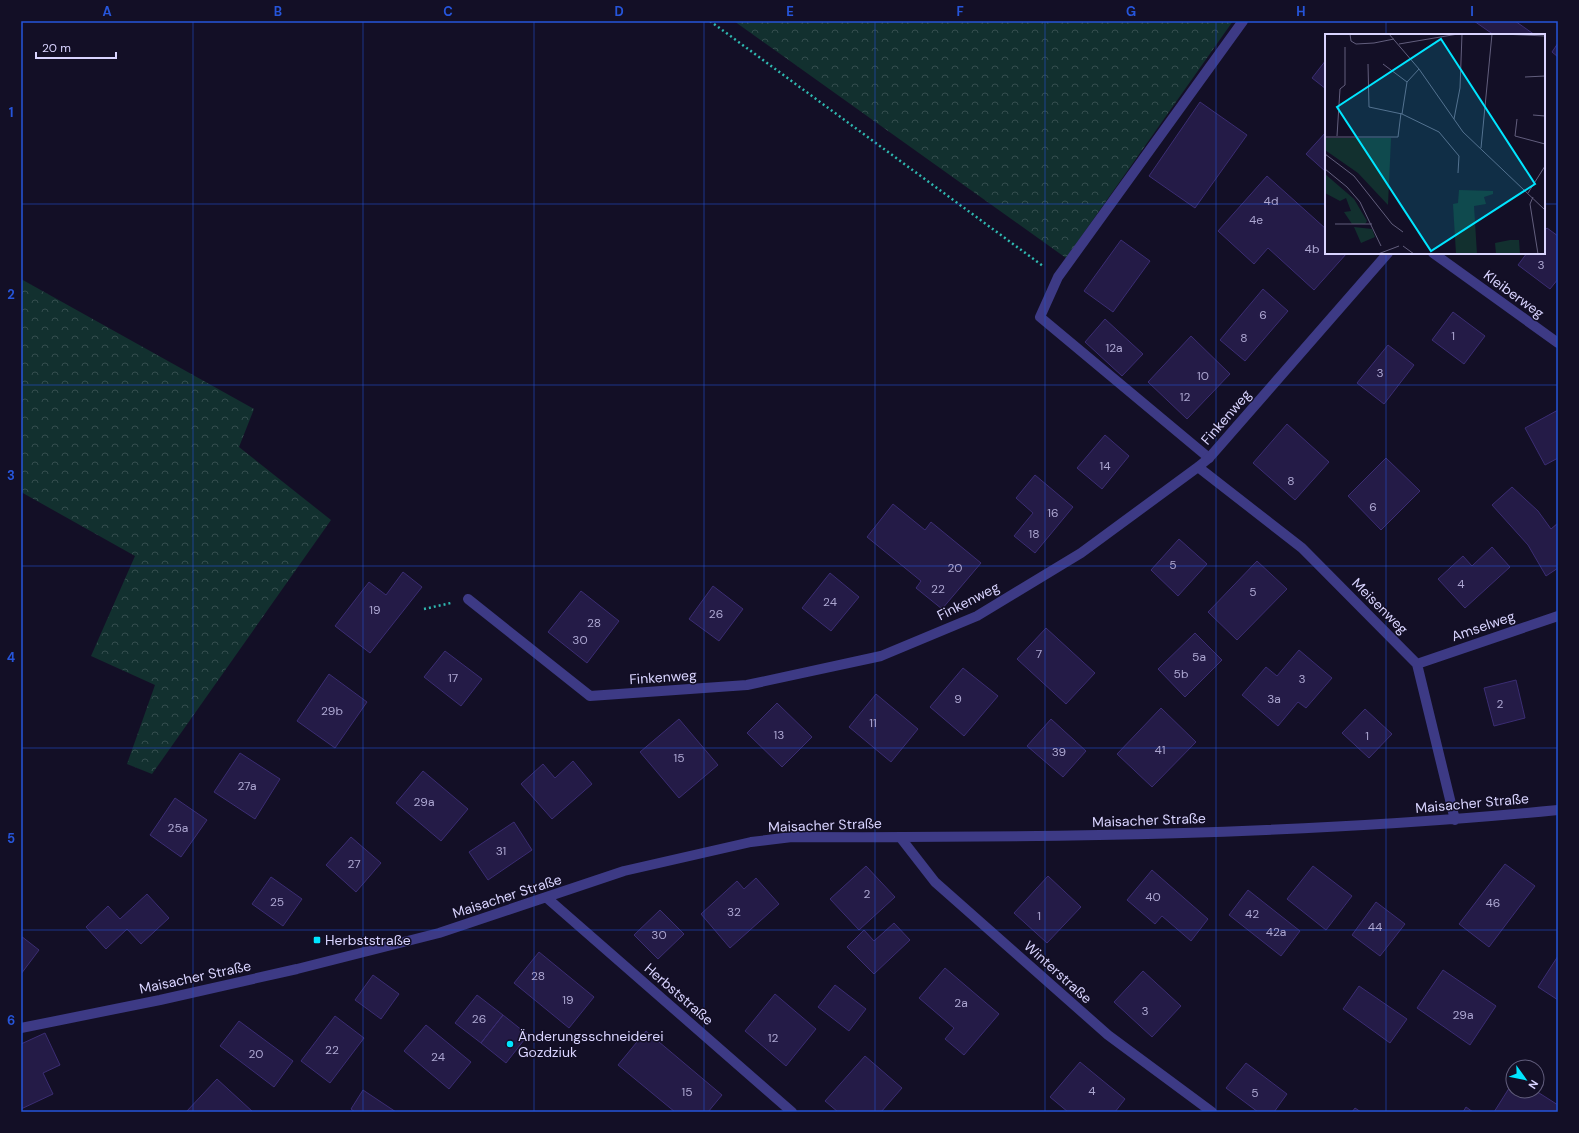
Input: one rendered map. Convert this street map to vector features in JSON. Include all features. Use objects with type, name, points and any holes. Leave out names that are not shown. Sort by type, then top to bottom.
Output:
[{"type":"street","points":[[1208,458],[1040,317],[1058,277],[1242,21]]},
{"type":"street","name":"Finkenweg","points":[[468,599],[590,696],[748,685],[881,656],[977,616],[1081,553],[1198,467],[1208,458],[1387,254]]},
{"type":"street","name":"Kleiberweg","points":[[1434,254],[1558,343]]},
{"type":"street","name":"Meisenweg","points":[[1198,467],[1302,548],[1417,664]]},
{"type":"street","name":"Amselweg","points":[[1417,664],[1558,616]]},
{"type":"street","points":[[1417,664],[1455,820]]},
{"type":"street","name":"Maisacher Straße","points":[[21,1028],[160,1000],[297,969],[439,933],[624,872],[751,842],[792,837],[1078,837],[1200,833],[1455,820],[1558,810]]},
{"type":"street","name":"Winterstraße","points":[[900,837],[935,882],[1102,1029],[1212,1112]]},
{"type":"street","name":"Herbststraße","points":[[547,898],[792,1112]]},
{"type":"path","points":[[710,21],[1058,277]]},
{"type":"path","points":[[424,609],[468,599]]},
{"type":"green space","points":[[734,21],[1233,21],[1066,258]]},
{"type":"green space","points":[[21,279],[254,409],[239,447],[331,520],[152,774],[127,764],[155,685],[91,656],[135,556],[21,492]]},
{"type":"building","points":[[1474,21],[1515,21],[1534,34],[1493,34]]},
{"type":"building","points":[[1558,43],[1558,57],[1552,52]]},
{"type":"building","points":[[1325,61],[1325,88],[1312,78]]},
{"type":"building","points":[[1200,102],[1247,135],[1195,208],[1149,176]]},
{"type":"building","points":[[1325,133],[1325,171],[1306,154]]},
{"type":"building","points":[[1267,176],[1325,228],[1325,254],[1346,254],[1314,290],[1268,248],[1254,264],[1218,231]]},
{"type":"building","points":[[1547,228],[1558,236],[1558,279],[1550,289],[1518,265],[1526,254],[1545,254],[1545,230]]},
{"type":"building","points":[[1121,240],[1150,261],[1113,312],[1084,291]]},
{"type":"building","points":[[1263,289],[1288,311],[1245,361],[1220,340]]},
{"type":"building","points":[[1453,312],[1485,336],[1464,364],[1432,340]]},
{"type":"building","points":[[1105,319],[1143,354],[1122,376],[1085,342]]},
{"type":"building","points":[[1191,336],[1230,374],[1187,419],[1148,382]]},
{"type":"building","points":[[1388,345],[1414,365],[1384,404],[1357,383]]},
{"type":"building","points":[[1558,410],[1558,458],[1545,465],[1525,428]]},
{"type":"building","points":[[1287,424],[1329,462],[1295,500],[1253,463]]},
{"type":"building","points":[[1105,435],[1129,456],[1102,489],[1077,468]]},
{"type":"building","points":[[1386,458],[1420,491],[1381,530],[1348,496]]},
{"type":"building","points":[[1035,475],[1073,507],[1035,553],[1014,536],[1033,513],[1016,498]]},
{"type":"building","points":[[1512,487],[1538,511],[1551,529],[1558,523],[1558,568],[1546,576],[1528,545],[1492,505]]},
{"type":"building","points":[[893,504],[925,530],[931,522],[981,563],[942,609],[916,588],[921,581],[867,537]]},
{"type":"building","points":[[1179,539],[1207,564],[1178,596],[1151,570]]},
{"type":"building","points":[[1492,547],[1510,567],[1465,608],[1438,579],[1463,556],[1472,566]]},
{"type":"building","points":[[1257,561],[1287,589],[1237,640],[1208,612]]},
{"type":"building","points":[[403,572],[422,587],[370,653],[335,626],[369,582],[386,595]]},
{"type":"building","points":[[830,573],[859,597],[831,631],[802,608]]},
{"type":"building","points":[[713,586],[743,609],[719,641],[689,619]]},
{"type":"building","points":[[581,591],[619,621],[587,663],[548,632]]},
{"type":"building","points":[[1046,628],[1095,673],[1066,704],[1017,659]]},
{"type":"building","points":[[1195,633],[1222,660],[1185,697],[1158,669]]},
{"type":"building","points":[[1299,650],[1332,678],[1306,708],[1298,702],[1278,726],[1242,695],[1266,667],[1277,676]]},
{"type":"building","points":[[445,651],[482,679],[461,706],[424,677]]},
{"type":"building","points":[[963,668],[998,696],[964,736],[930,707]]},
{"type":"building","points":[[329,674],[367,702],[335,748],[297,721]]},
{"type":"building","points":[[1516,680],[1525,718],[1494,726],[1484,688]]},
{"type":"building","points":[[876,694],[918,729],[891,762],[849,727]]},
{"type":"building","points":[[777,703],[812,737],[782,767],[747,733]]},
{"type":"building","points":[[1161,708],[1196,742],[1152,787],[1117,754]]},
{"type":"building","points":[[1365,709],[1392,734],[1369,758],[1342,733]]},
{"type":"building","points":[[679,719],[718,765],[679,798],[640,752]]},
{"type":"building","points":[[1051,719],[1086,751],[1063,777],[1027,746]]},
{"type":"building","points":[[240,753],[280,779],[255,819],[214,792]]},
{"type":"building","points":[[573,761],[592,784],[552,819],[521,784],[543,764],[555,778]]},
{"type":"building","points":[[423,771],[468,809],[441,841],[396,803]]},
{"type":"building","points":[[175,798],[207,820],[181,857],[150,835]]},
{"type":"building","points":[[514,822],[532,850],[488,880],[469,852]]},
{"type":"building","points":[[351,837],[381,863],[356,892],[326,865]]},
{"type":"building","points":[[1505,864],[1535,886],[1489,947],[1459,924]]},
{"type":"building","points":[[866,866],[895,897],[859,930],[830,899]]},
{"type":"building","points":[[1313,866],[1352,896],[1326,930],[1287,899]]},
{"type":"building","points":[[1152,870],[1208,919],[1191,941],[1162,916],[1155,924],[1127,900]]},
{"type":"building","points":[[1048,876],[1081,907],[1047,943],[1014,913]]},
{"type":"building","points":[[271,877],[302,899],[283,926],[252,904]]},
{"type":"building","points":[[756,878],[779,904],[730,948],[701,914],[737,881],[744,889]]},
{"type":"building","points":[[1248,890],[1300,931],[1281,956],[1229,915]]},
{"type":"building","points":[[147,894],[169,918],[141,944],[127,929],[106,949],[86,927],[108,906],[120,919]]},
{"type":"building","points":[[1376,902],[1405,924],[1380,956],[1352,935]]},
{"type":"building","points":[[660,910],[684,934],[658,959],[634,935]]},
{"type":"building","points":[[894,923],[910,940],[874,974],[847,947],[864,930],[874,941]]},
{"type":"building","points":[[21,936],[39,950],[21,974]]},
{"type":"building","points":[[539,952],[594,997],[569,1028],[514,983]]},
{"type":"building","points":[[1558,956],[1558,1000],[1538,987]]},
{"type":"building","points":[[945,968],[999,1014],[964,1055],[945,1039],[954,1028],[919,998]]},
{"type":"building","points":[[1443,970],[1496,1006],[1470,1045],[1417,1008]]},
{"type":"building","points":[[1143,971],[1181,1006],[1152,1037],[1114,1002]]},
{"type":"building","points":[[373,975],[399,994],[381,1019],[355,1000]]},
{"type":"building","points":[[835,985],[866,1009],[849,1031],[818,1007]]},
{"type":"building","points":[[1359,986],[1407,1019],[1390,1043],[1343,1009]]},
{"type":"building","points":[[775,994],[816,1029],[786,1066],[745,1031]]},
{"type":"building","points":[[477,995],[503,1015],[481,1043],[455,1023]]},
{"type":"building","points":[[503,1015],[528,1035],[506,1063],[481,1043]]},
{"type":"building","points":[[335,1016],[364,1038],[330,1083],[301,1061]]},
{"type":"building","points":[[239,1021],[293,1061],[274,1087],[220,1046]]},
{"type":"building","points":[[426,1025],[471,1062],[449,1089],[404,1051]]},
{"type":"building","points":[[646,1031],[722,1095],[708,1112],[675,1112],[618,1065]]},
{"type":"building","points":[[45,1033],[60,1065],[43,1073],[53,1094],[21,1109],[21,1044]]},
{"type":"building","points":[[865,1056],[902,1088],[881,1112],[838,1112],[825,1101]]},
{"type":"building","points":[[1080,1062],[1125,1099],[1115,1112],[1068,1112],[1050,1097]]},
{"type":"building","points":[[1246,1063],[1287,1094],[1274,1112],[1258,1112],[1226,1088]]},
{"type":"building","points":[[217,1079],[253,1112],[186,1112]]},
{"type":"building","points":[[363,1090],[396,1112],[355,1112],[351,1109]]},
{"type":"building","points":[[1505,1095],[1505,1099],[1545,1099],[1545,1097],[1558,1105],[1558,1112],[1494,1112]]},
{"type":"building","points":[[1466,1107],[1473,1112],[1463,1112]]},
{"type":"building","points":[[1355,1108],[1361,1112],[1352,1112]]},
{"type":"place","name":"Herbststraße","points":[[317,940]]},
{"type":"place","name":"Änderungsschneiderei Gozdziuk","points":[[510,1044]]}]
